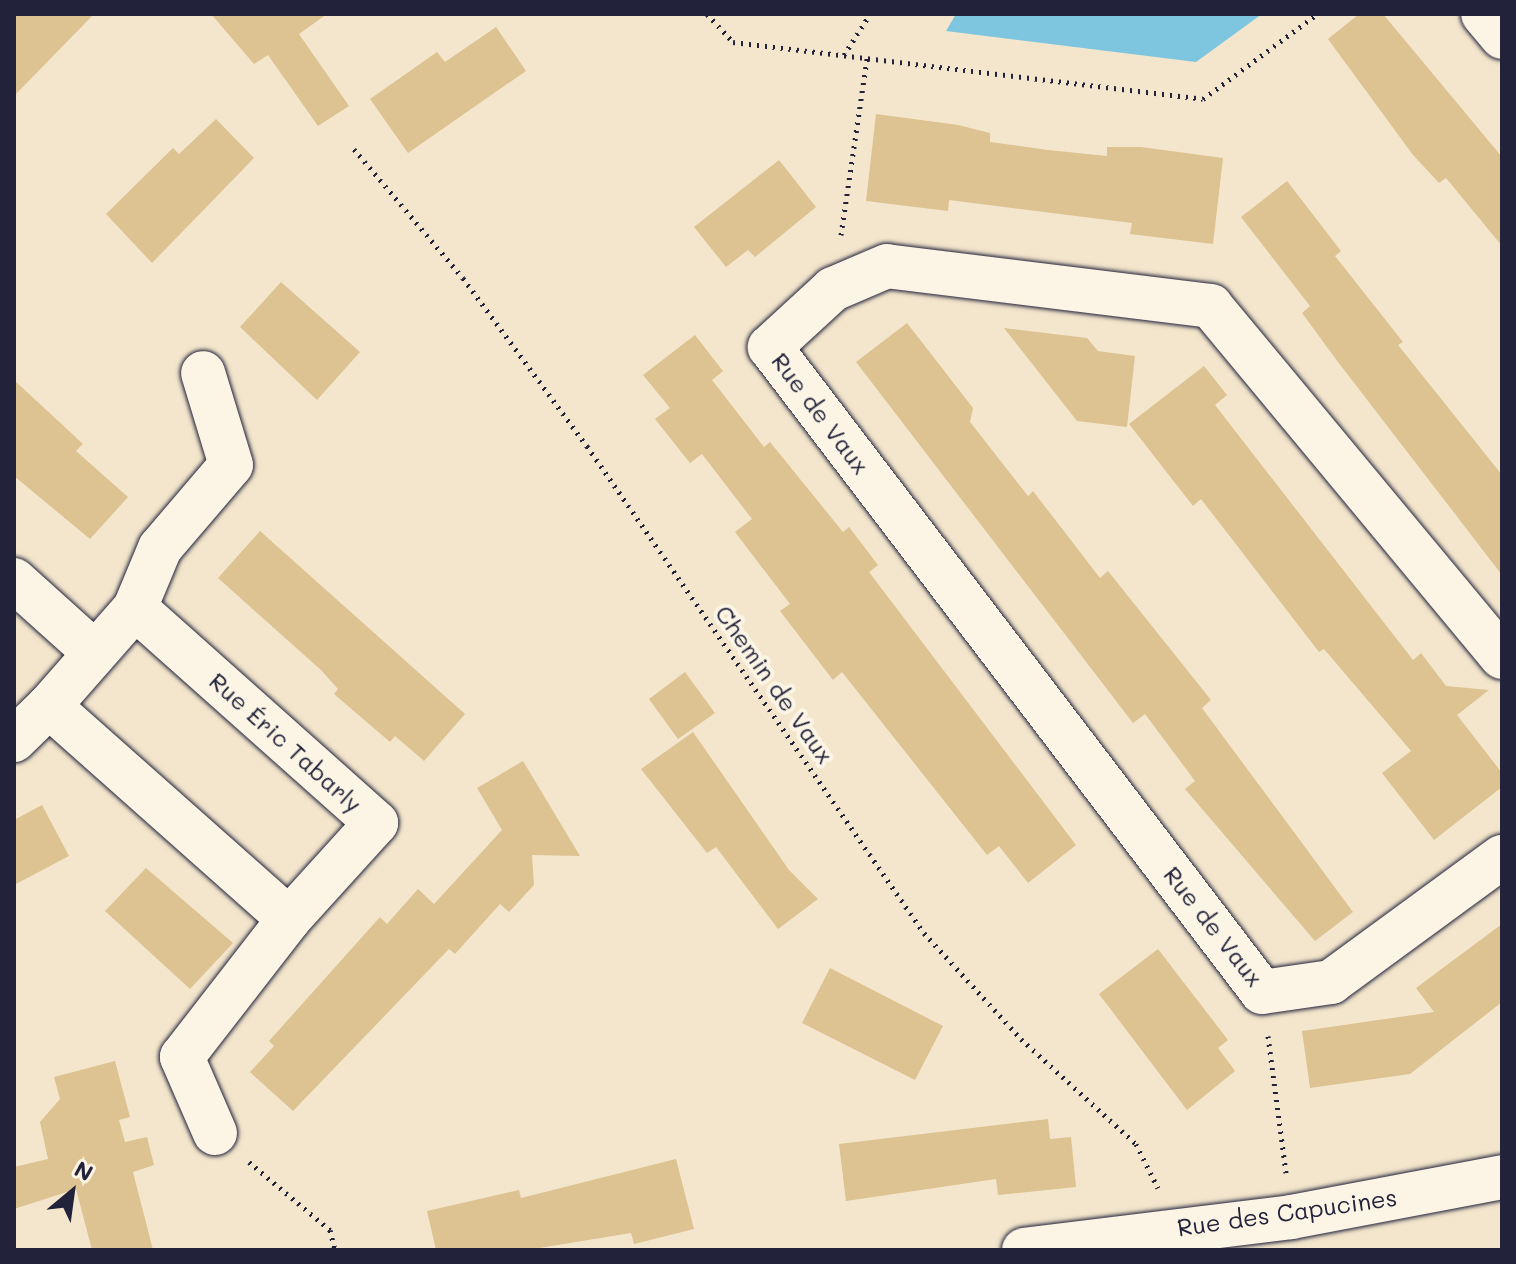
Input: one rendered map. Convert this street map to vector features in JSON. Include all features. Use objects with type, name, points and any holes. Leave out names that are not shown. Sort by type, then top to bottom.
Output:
[{"type":"street","points":[[1483,14],[1502,37]]},
{"type":"street","name":"Rue de Vaux","points":[[1502,657],[1211,306],[887,266],[833,289],[770,347],[1262,992],[1331,982],[1502,857]]},
{"type":"street","points":[[14,740],[49,706],[135,608],[160,548],[231,465],[203,373]]},
{"type":"street","points":[[14,580],[94,652]]},
{"type":"street","name":"Rue Éric Tabarly","points":[[135,608],[376,823],[289,919],[182,1057],[215,1133]]},
{"type":"street","points":[[49,706],[289,919]]},
{"type":"street","name":"Rue des Capucines","points":[[1024,1250],[1167,1229],[1291,1217],[1502,1177]]},
{"type":"path","points":[[707,14],[733,42],[1203,99],[1317,14]]},
{"type":"path","points":[[844,55],[870,14]]},
{"type":"path","points":[[833,289],[867,58]]},
{"type":"path","name":"Chemin de Vaux","points":[[354,149],[463,278],[587,446],[924,933],[1021,1039],[1136,1144],[1156,1176],[1167,1229]]},
{"type":"path","points":[[1262,992],[1291,1217]]},
{"type":"path","points":[[215,1133],[330,1230],[335,1250]]},
{"type":"water","points":[[956,14],[1262,14],[1196,62],[946,31]]},
{"type":"building","points":[[14,14],[94,14],[14,96]]},
{"type":"building","points":[[211,14],[327,14],[299,34],[349,106],[318,126],[268,55],[254,64]]},
{"type":"building","points":[[1359,14],[1383,14],[1502,157],[1502,246],[1446,178],[1439,183],[1413,155],[1328,39]]},
{"type":"building","points":[[496,27],[526,71],[408,153],[370,99],[437,52],[445,62]]},
{"type":"building","points":[[876,114],[958,125],[990,133],[990,142],[1048,150],[1107,156],[1107,147],[1141,147],[1223,158],[1213,244],[1130,234],[1132,223],[949,200],[948,211],[866,201]]},
{"type":"building","points":[[216,119],[254,158],[152,263],[106,214],[173,148],[179,154]]},
{"type":"building","points":[[779,160],[816,207],[755,257],[748,250],[726,267],[694,227]]},
{"type":"building","points":[[1287,181],[1341,251],[1335,256],[1403,342],[1398,345],[1502,475],[1502,575],[1302,313],[1310,306],[1241,217]]},
{"type":"building","points":[[281,282],[360,352],[317,400],[240,327]]},
{"type":"building","points":[[907,323],[973,408],[970,422],[1028,496],[1033,491],[1100,578],[1108,571],[1211,700],[1202,708],[1353,912],[1315,941],[1185,789],[1195,781],[1145,714],[1133,723],[856,362]]},
{"type":"building","points":[[1004,328],[1087,338],[1098,351],[1135,356],[1127,427],[1077,421]]},
{"type":"building","points":[[695,335],[723,371],[712,380],[764,447],[770,442],[843,532],[849,527],[878,565],[869,572],[1076,845],[1028,883],[999,846],[987,855],[842,672],[833,680],[780,611],[790,604],[735,532],[752,519],[702,454],[690,463],[655,419],[670,408],[643,375]]},
{"type":"building","points":[[1204,366],[1227,395],[1215,405],[1413,660],[1421,653],[1446,686],[1489,690],[1457,715],[1502,773],[1502,787],[1434,840],[1382,773],[1411,751],[1324,649],[1319,652],[1201,499],[1193,506],[1129,424]]},
{"type":"building","points":[[14,380],[83,444],[76,451],[128,497],[90,539],[14,476]]},
{"type":"building","points":[[260,531],[465,714],[424,761],[395,736],[390,742],[334,694],[338,689],[321,670],[218,578]]},
{"type":"building","points":[[685,672],[715,713],[678,739],[649,699]]},
{"type":"building","points":[[693,732],[789,870],[818,899],[778,929],[716,847],[707,853],[641,769]]},
{"type":"building","points":[[523,761],[580,856],[532,855],[534,885],[509,912],[500,904],[455,954],[449,949],[293,1111],[250,1072],[274,1046],[269,1041],[380,917],[387,924],[418,889],[434,904],[502,830],[477,788]]},
{"type":"building","points":[[42,805],[69,856],[14,885],[14,820]]},
{"type":"building","points":[[146,868],[233,943],[190,989],[105,911]]},
{"type":"building","points":[[1502,924],[1502,1002],[1410,1074],[1310,1088],[1302,1031],[1434,1012],[1416,988]]},
{"type":"building","points":[[1158,949],[1228,1040],[1218,1048],[1235,1071],[1187,1110],[1099,994]]},
{"type":"building","points":[[830,968],[943,1026],[915,1080],[802,1023]]},
{"type":"building","points":[[115,1061],[130,1117],[119,1120],[125,1142],[147,1137],[154,1165],[133,1172],[153,1250],[92,1250],[76,1189],[14,1209],[14,1167],[48,1159],[40,1122],[60,1099],[54,1077]]},
{"type":"building","points":[[1048,1119],[1050,1139],[1071,1137],[1076,1187],[998,1195],[996,1179],[846,1201],[839,1144]]},
{"type":"building","points":[[676,1159],[694,1229],[634,1244],[631,1233],[527,1250],[436,1250],[427,1211],[519,1190],[521,1198]]}]
